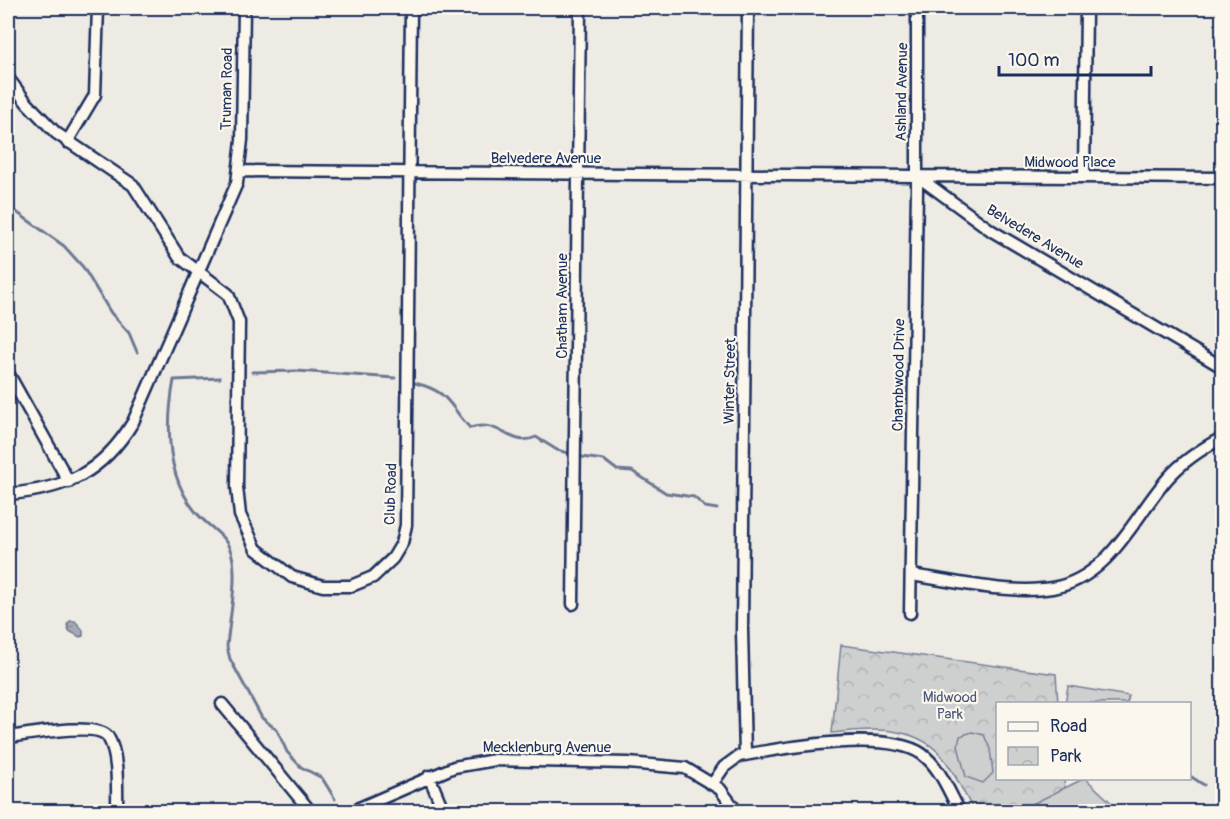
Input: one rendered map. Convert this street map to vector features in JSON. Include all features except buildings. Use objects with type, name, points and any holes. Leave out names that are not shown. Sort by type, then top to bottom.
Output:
[{"type":"street","points":[[67,142],[95,95],[98,8]]},
{"type":"street","name":"Truman Road","points":[[240,171],[244,8]]},
{"type":"street","name":"Club Road","points":[[8,78],[41,119],[67,142],[133,185],[174,250],[198,272],[228,294],[239,322],[237,487],[240,515],[256,549],[292,577],[312,585],[341,587],[362,583],[383,570],[402,543],[406,525],[411,8]]},
{"type":"street","name":"Chatham Avenue","points":[[573,604],[580,8]]},
{"type":"street","name":"Winter Street","points":[[745,754],[742,630],[748,8]]},
{"type":"street","name":"Ashland Avenue","points":[[917,8],[917,176]]},
{"type":"street","points":[[1084,177],[1086,8]]},
{"type":"street","points":[[8,494],[34,492],[69,482],[103,460],[128,430],[240,171]]},
{"type":"street","name":"Belvedere Avenue","points":[[240,171],[917,176],[992,231],[1222,367]]},
{"type":"street","name":"Midwood Place","points":[[917,176],[1222,178]]},
{"type":"street","name":"Chambwood Drive","points":[[910,613],[917,176]]},
{"type":"street","points":[[8,373],[69,482]]},
{"type":"street","points":[[911,575],[1014,588],[1044,589],[1067,584],[1090,571],[1112,553],[1177,469],[1222,438]]},
{"type":"street","points":[[222,704],[311,812]]},
{"type":"street","points":[[8,737],[88,729],[103,732],[108,737],[116,772],[117,812]]},
{"type":"street","points":[[713,783],[724,767],[735,758],[745,754],[851,742],[906,747],[923,755],[933,764],[960,812]]},
{"type":"street","name":"Mecklenburg Avenue","points":[[350,812],[429,776],[476,762],[552,760],[685,768],[713,783],[737,812]]},
{"type":"street","points":[[429,776],[444,812]]},
{"type":"green space","name":"Midwood Park","points":[[841,645],[1056,674],[1058,702],[996,702],[996,780],[1064,780],[1067,811],[974,811],[947,763],[924,741],[910,735],[879,730],[832,733]]},
{"type":"green space","points":[[1068,686],[1129,696],[1127,702],[1065,702]]},
{"type":"green space","points":[[972,732],[984,735],[990,749],[993,773],[983,783],[966,777],[958,746],[960,736]]},
{"type":"green space","points":[[1081,780],[1087,780],[1120,811],[1018,811]]},
{"type":"water","points":[[70,621],[75,621],[83,630],[83,636],[80,637],[69,631],[67,625]]},
{"type":"waterway","points":[[8,206],[64,246],[83,267],[111,313],[129,333],[137,352]]},
{"type":"waterway","points":[[252,372],[297,371],[395,378]]},
{"type":"waterway","points":[[220,378],[174,380],[169,431],[173,465],[185,497],[199,516],[220,535],[231,552],[234,573],[227,647],[230,659],[262,718],[277,730],[287,752],[301,767],[322,778],[335,799]]},
{"type":"waterway","points":[[415,383],[442,395],[470,428],[490,427],[519,439],[527,440],[536,437],[557,450],[568,453]]},
{"type":"waterway","points":[[582,457],[604,460],[617,470],[632,471],[666,493],[694,497],[705,507],[717,509]]},
{"type":"waterway","points":[[1191,777],[1204,785]]}]
